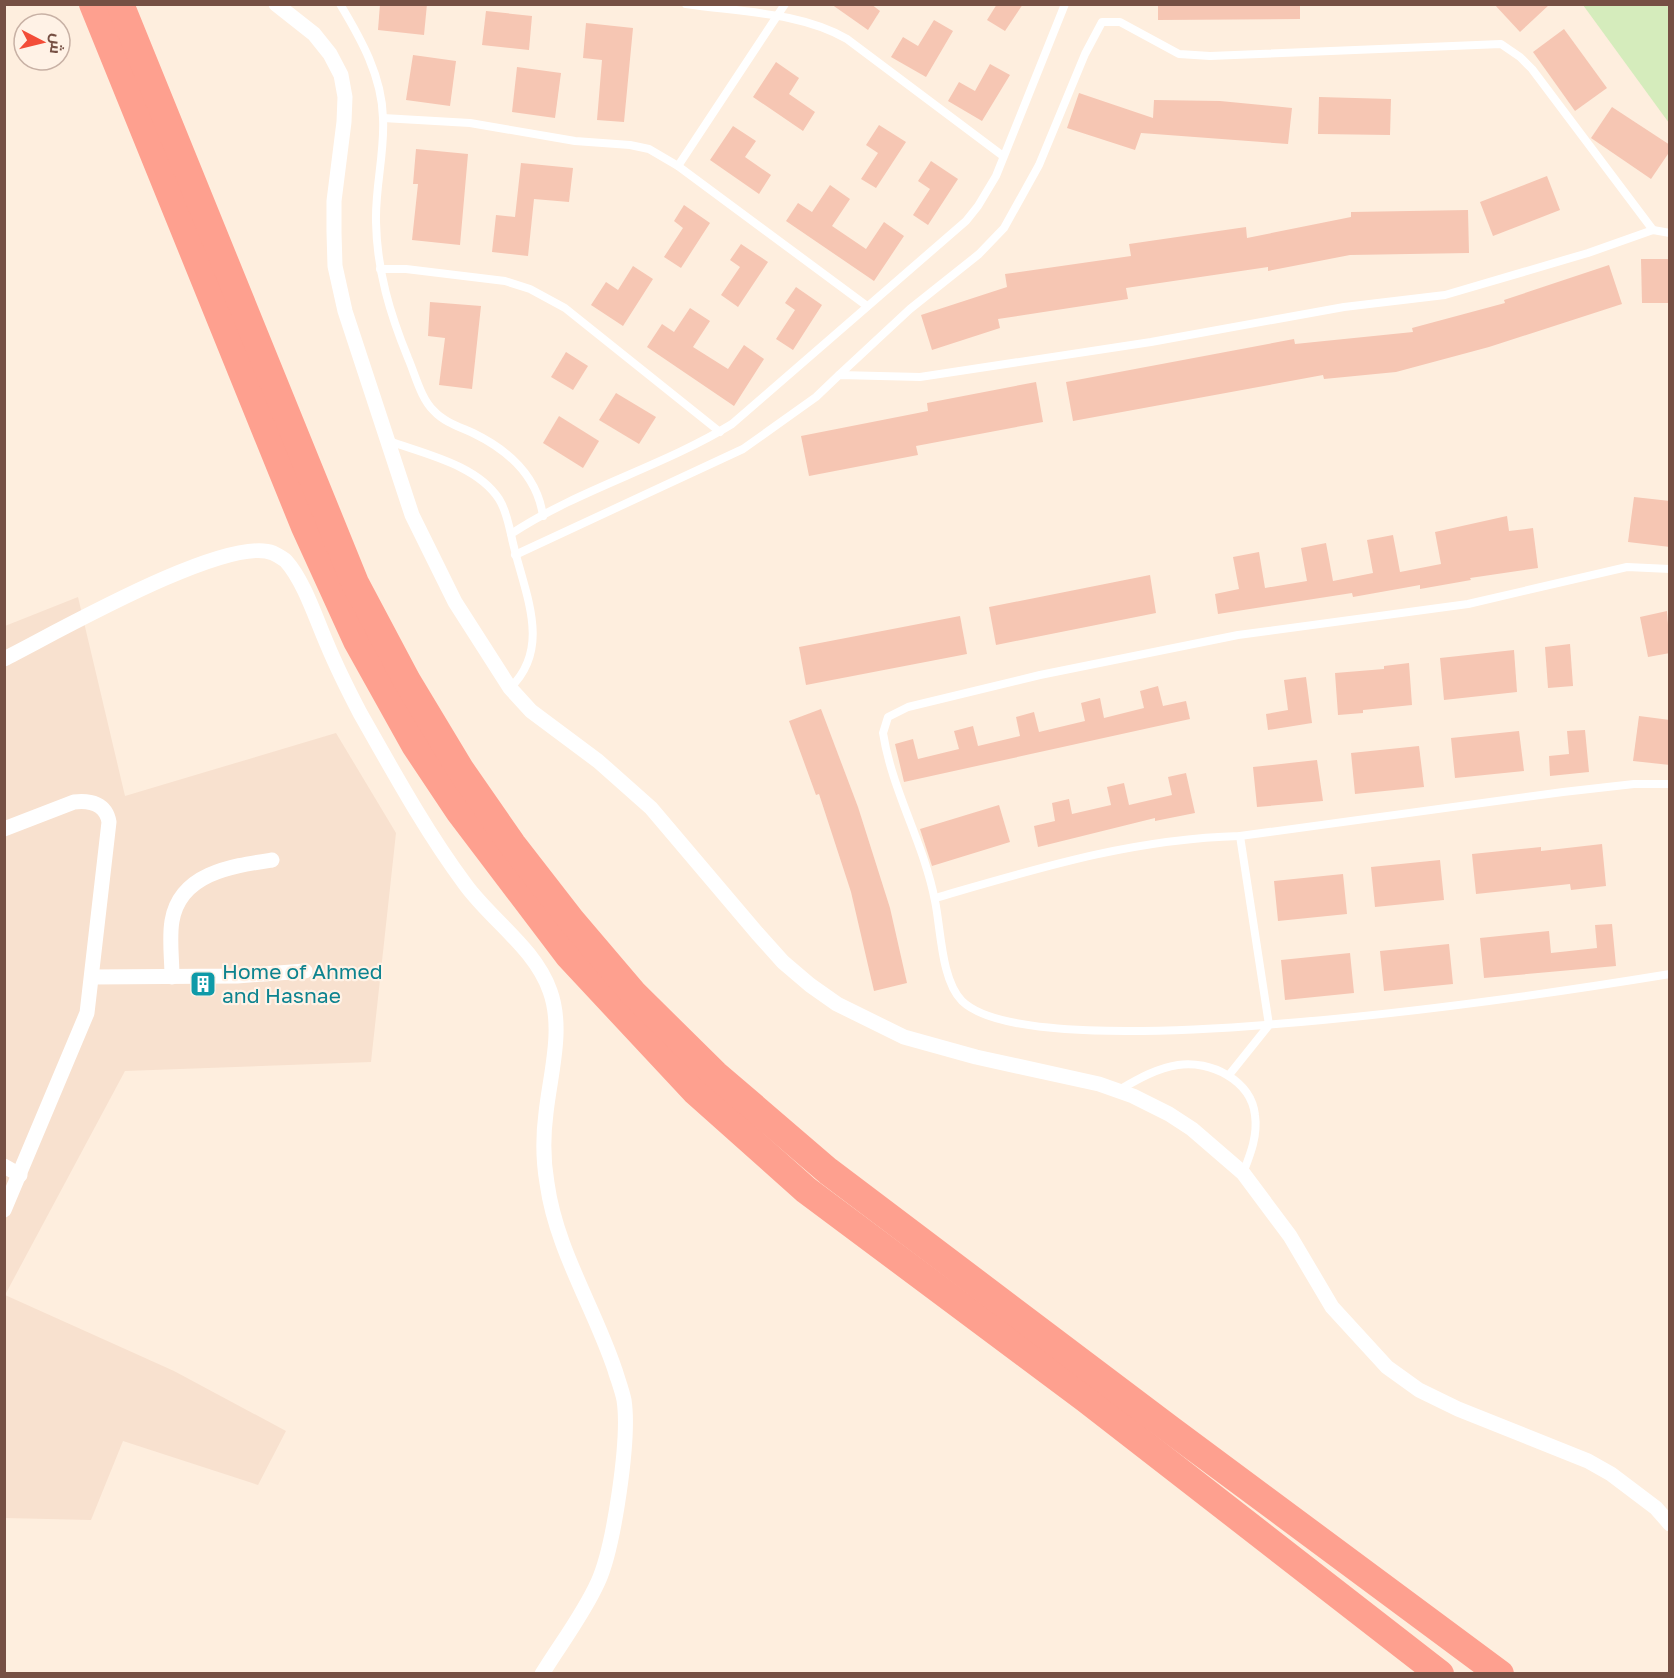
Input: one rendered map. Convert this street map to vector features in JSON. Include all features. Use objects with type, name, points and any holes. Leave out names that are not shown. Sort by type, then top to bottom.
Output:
[{"type":"highway","points":[[93,4],[305,527],[357,641],[415,745],[486,848],[569,956],[695,1090],[806,1190],[1068,1386],[1440,1674]]},
{"type":"highway","points":[[120,4],[355,583],[407,681],[460,769],[512,844],[571,920],[634,994],[715,1074],[828,1171],[1171,1430],[1500,1674]]},
{"type":"street","points":[[276,4],[314,34],[330,54],[341,75],[345,97],[334,201],[335,266],[345,311],[412,515],[455,602],[510,688],[531,711],[598,761],[651,808],[783,962],[837,1005],[904,1037],[976,1057],[1058,1073],[1117,1090],[1169,1114],[1192,1129],[1243,1173],[1290,1236],[1332,1307],[1387,1367],[1419,1390],[1458,1409],[1588,1461],[1611,1474],[1656,1508],[1670,1524]]},
{"type":"street","points":[[4,659],[173,573],[242,552],[263,550],[275,554],[286,561],[295,576],[312,607],[345,685],[438,847],[468,889],[537,965],[550,990],[556,1011],[545,1116],[546,1182],[569,1261],[615,1370],[624,1399],[625,1423],[613,1523],[600,1578],[576,1623],[542,1674]]},
{"type":"street","points":[[4,829],[74,802],[94,803],[108,814],[107,852],[87,1013],[4,1210]]},
{"type":"street","points":[[172,977],[171,922],[182,896],[198,880],[213,873],[272,860]]},
{"type":"street","points":[[93,977],[172,977],[305,971]]},
{"type":"street","points":[[4,1166],[20,1175]]},
{"type":"lane","points":[[340,4],[354,27],[375,74],[383,118],[376,221],[380,269],[391,314],[432,410],[455,426],[502,449],[513,459],[532,481],[538,493],[543,516]]},
{"type":"lane","points":[[686,4],[818,25],[847,39],[1003,156]]},
{"type":"lane","points":[[678,166],[786,4]]},
{"type":"lane","points":[[511,534],[543,516],[720,432],[755,406],[966,221],[988,190],[1065,4]]},
{"type":"lane","points":[[515,555],[743,449],[816,397],[910,309],[979,254],[1004,228],[1040,165],[1085,54],[1102,22],[1120,22],[1179,54],[1209,56],[1501,44],[1520,57],[1532,69],[1653,230]]},
{"type":"lane","points":[[383,118],[470,123],[575,141],[649,149],[678,166],[867,306]]},
{"type":"lane","points":[[839,375],[920,377],[1151,342],[1344,307],[1445,295],[1588,253],[1653,230],[1670,233]]},
{"type":"lane","points":[[380,269],[406,269],[505,281],[530,289],[565,308],[720,432]]},
{"type":"lane","points":[[389,441],[459,468],[482,481],[498,497],[505,511],[530,610],[534,638],[528,667],[510,688]]},
{"type":"lane","points":[[1670,569],[1627,567],[1468,604],[1238,635],[1040,675],[930,701],[897,712],[888,717],[885,724],[885,747],[935,898],[951,984],[960,999],[988,1016],[1004,1022],[1096,1029],[1192,1030],[1269,1025],[1546,993],[1670,974]]},
{"type":"lane","points":[[935,898],[1081,856],[1141,844],[1194,837],[1240,836],[1563,792],[1634,784],[1670,784]]},
{"type":"lane","points":[[1229,1075],[1269,1025],[1240,836]]},
{"type":"lane","points":[[1117,1090],[1159,1069],[1179,1065],[1200,1064],[1229,1075],[1250,1101],[1255,1113],[1252,1152],[1243,1173]]},
{"type":"shaded area","points":[[78,597],[125,796],[336,733],[396,833],[371,1062],[125,1071],[5,1295],[5,626]]},
{"type":"shaded area","points":[[5,1295],[174,1371],[286,1431],[258,1485],[123,1441],[91,1520],[5,1518]]},
{"type":"green space","points":[[1583,5],[1669,5],[1669,123]]},
{"type":"building","points":[[380,4],[427,4],[424,35],[378,30]]},
{"type":"building","points":[[831,4],[871,4],[880,11],[868,30]]},
{"type":"building","points":[[997,4],[1023,4],[1005,31],[987,20]]},
{"type":"building","points":[[1158,4],[1300,4],[1300,19],[1158,20]]},
{"type":"building","points":[[1494,4],[1550,4],[1520,32]]},
{"type":"building","points":[[486,11],[532,16],[529,50],[482,45]]},
{"type":"building","points":[[934,20],[953,31],[926,77],[891,57],[903,37],[918,46]]},
{"type":"building","points":[[586,23],[633,28],[624,122],[597,120],[602,60],[583,58]]},
{"type":"building","points":[[1564,29],[1607,88],[1575,111],[1533,52]]},
{"type":"building","points":[[413,55],[456,61],[450,106],[406,100]]},
{"type":"building","points":[[776,62],[799,78],[789,94],[815,112],[803,131],[753,97]]},
{"type":"building","points":[[990,64],[1010,75],[982,121],[948,101],[959,82],[975,91]]},
{"type":"building","points":[[517,67],[561,73],[555,118],[512,112]]},
{"type":"building","points":[[1079,93],[1153,118],[1154,100],[1220,101],[1292,108],[1288,144],[1141,133],[1135,150],[1067,128]]},
{"type":"building","points":[[1319,97],[1391,99],[1390,135],[1318,134]]},
{"type":"building","points":[[1612,107],[1670,145],[1670,151],[1651,179],[1591,138]]},
{"type":"building","points":[[879,125],[906,142],[876,188],[861,179],[878,153],[866,145]]},
{"type":"building","points":[[733,126],[756,141],[745,157],[771,175],[759,194],[710,160]]},
{"type":"building","points":[[416,149],[468,154],[460,245],[412,240],[418,184],[413,184]]},
{"type":"building","points":[[931,161],[958,179],[928,225],[913,215],[930,189],[918,181]]},
{"type":"building","points":[[521,163],[573,168],[569,202],[534,199],[528,256],[492,252],[496,215],[515,217]]},
{"type":"building","points":[[1547,176],[1560,210],[1493,236],[1480,202]]},
{"type":"building","points":[[830,185],[850,199],[832,226],[866,249],[884,222],[904,236],[874,281],[786,221],[798,203],[812,212]]},
{"type":"building","points":[[684,205],[710,223],[681,268],[664,257],[683,228],[674,221]]},
{"type":"building","points":[[1468,210],[1469,253],[1350,255],[1268,271],[1268,267],[1126,288],[1128,299],[998,319],[1000,328],[932,350],[921,315],[1007,287],[1005,274],[1131,256],[1129,244],[1246,227],[1247,238],[1351,217],[1351,212]]},
{"type":"building","points":[[741,244],[768,262],[738,307],[721,295],[740,267],[730,260]]},
{"type":"building","points":[[1641,259],[1670,259],[1670,303],[1642,303]]},
{"type":"building","points":[[1609,265],[1622,304],[1489,347],[1396,372],[1324,379],[1323,375],[1073,421],[1066,382],[1294,339],[1295,344],[1413,332],[1412,328],[1505,303],[1504,300]]},
{"type":"building","points":[[633,266],[653,279],[623,326],[591,305],[606,282],[618,290]]},
{"type":"building","points":[[796,287],[822,305],[793,350],[776,339],[795,310],[785,303]]},
{"type":"building","points":[[430,302],[481,306],[472,389],[439,385],[445,338],[428,336]]},
{"type":"building","points":[[690,308],[710,321],[693,347],[728,369],[744,345],[764,359],[734,406],[647,347],[662,324],[674,332]]},
{"type":"building","points":[[566,352],[588,366],[573,390],[551,377]]},
{"type":"building","points":[[1036,382],[1043,422],[916,446],[918,455],[809,476],[801,436],[928,411],[927,403]]},
{"type":"building","points":[[616,393],[656,417],[639,444],[599,420]]},
{"type":"building","points":[[559,416],[599,441],[583,468],[543,443]]},
{"type":"building","points":[[1634,497],[1670,501],[1670,547],[1628,542]]},
{"type":"building","points":[[1507,516],[1509,531],[1533,528],[1538,568],[1470,578],[1471,580],[1420,589],[1420,585],[1353,597],[1352,593],[1218,614],[1215,594],[1239,589],[1233,557],[1259,552],[1265,588],[1307,581],[1301,548],[1326,543],[1333,581],[1373,573],[1367,540],[1393,535],[1400,572],[1441,564],[1435,532]]},
{"type":"building","points":[[1150,575],[1156,613],[996,645],[989,607]]},
{"type":"building","points":[[1667,611],[1670,653],[1648,657],[1640,617]]},
{"type":"building","points":[[960,616],[967,654],[806,685],[799,647]]},
{"type":"building","points":[[1570,644],[1573,686],[1548,688],[1545,647]]},
{"type":"building","points":[[1514,650],[1517,692],[1444,700],[1440,658]]},
{"type":"building","points":[[1409,663],[1412,705],[1338,715],[1335,673],[1384,669],[1384,666]]},
{"type":"building","points":[[1306,677],[1312,723],[1268,730],[1266,714],[1288,710],[1284,680]]},
{"type":"building","points":[[1158,686],[1163,706],[1186,701],[1190,719],[904,782],[895,744],[913,739],[918,759],[959,749],[954,731],[973,726],[978,746],[1020,736],[1016,717],[1034,712],[1039,732],[1085,721],[1081,703],[1100,698],[1104,718],[1144,708],[1140,691]]},
{"type":"building","points":[[821,709],[858,807],[890,908],[907,983],[874,991],[851,892],[819,794],[816,795],[789,721]]},
{"type":"building","points":[[1639,716],[1670,720],[1670,765],[1633,761]]},
{"type":"building","points":[[1585,730],[1589,772],[1550,776],[1549,756],[1569,754],[1567,731]]},
{"type":"building","points":[[1519,731],[1524,771],[1455,778],[1451,738]]},
{"type":"building","points":[[1419,746],[1424,787],[1355,794],[1351,753]]},
{"type":"building","points":[[1317,760],[1323,801],[1257,807],[1253,767]]},
{"type":"building","points":[[1186,773],[1195,813],[1155,821],[1155,818],[1038,847],[1034,826],[1055,821],[1052,803],[1069,799],[1072,814],[1111,805],[1107,787],[1124,783],[1129,805],[1172,795],[1168,777]]},
{"type":"building","points":[[999,805],[1010,842],[932,866],[920,829]]},
{"type":"building","points":[[1602,844],[1606,886],[1571,890],[1570,884],[1476,894],[1472,854],[1541,847],[1541,851]]},
{"type":"building","points":[[1440,860],[1444,900],[1375,907],[1371,867]]},
{"type":"building","points":[[1343,874],[1347,914],[1278,921],[1274,881]]},
{"type":"building","points":[[1612,924],[1616,966],[1484,978],[1480,938],[1549,931],[1551,953],[1597,948],[1595,925]]},
{"type":"building","points":[[1449,944],[1453,984],[1384,991],[1380,951]]},
{"type":"building","points":[[1350,953],[1354,993],[1285,1000],[1281,960]]},
{"type":"place","name":"Home of Ahmed and Hasnae","points":[[203,984]]}]
